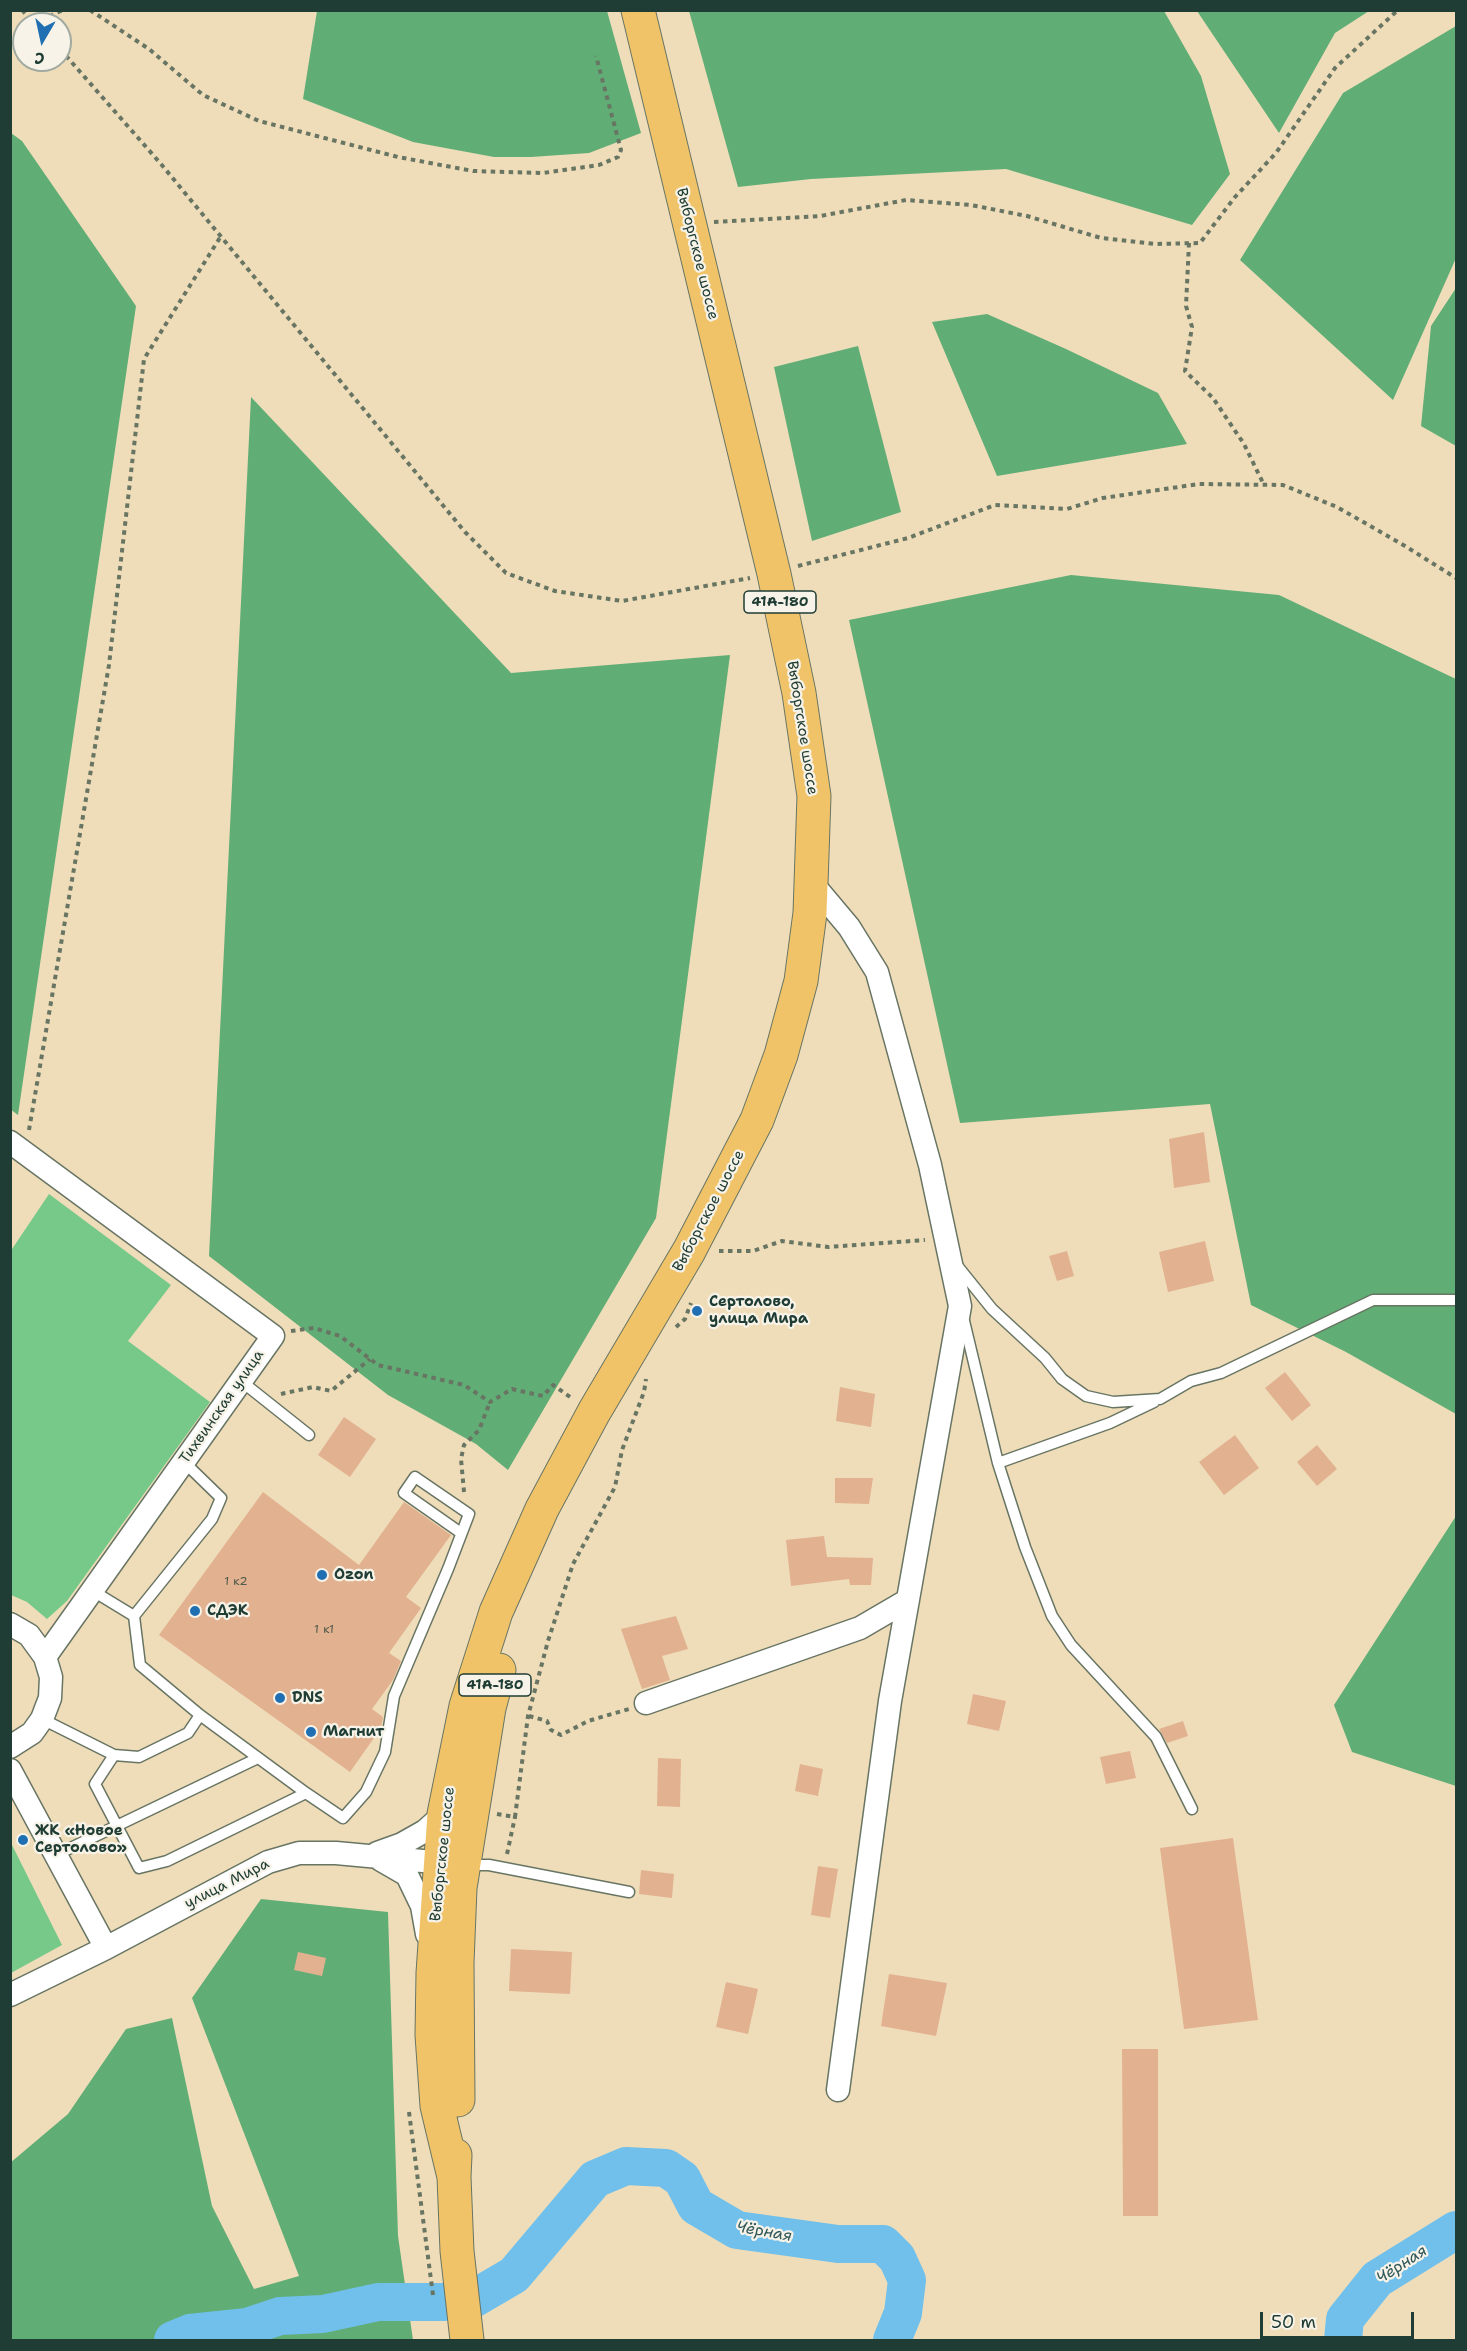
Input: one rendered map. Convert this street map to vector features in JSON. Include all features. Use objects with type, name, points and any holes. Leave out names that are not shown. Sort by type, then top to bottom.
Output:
[{"type":"main road","name":"Выборгское шоссе","points":[[466,2334],[457,2251],[454,2176],[458,2108],[457,1963],[451,1864],[444,1814],[466,1706],[496,1612],[542,1509],[594,1412],[689,1251],[757,1120],[782,1055],[801,981],[812,883],[814,796],[800,693],[774,574],[638,10]]},
{"type":"main road","name":"Выборгское шоссе","points":[[454,2176],[437,2106],[432,2035],[433,1973],[451,1864],[489,1708],[542,1509]]},
{"type":"street","points":[[812,883],[849,927],[877,972],[930,1165],[960,1306],[890,1701],[838,2090]]},
{"type":"street","name":"Тихвинская улица","points":[[19,1141],[273,1336],[45,1657]]},
{"type":"street","points":[[646,1703],[860,1628],[908,1600]]},
{"type":"street","points":[[10,1624],[29,1635],[45,1657],[51,1677],[50,1698],[42,1719],[32,1733],[10,1747]]},
{"type":"street","points":[[10,1770],[106,1948]]},
{"type":"street","points":[[372,1855],[402,1844],[424,1831],[444,1814]]},
{"type":"street","name":"улица Мира","points":[[10,1995],[106,1948],[268,1862],[299,1853],[372,1855],[451,1864]]},
{"type":"street","points":[[372,1855],[407,1875],[422,1906],[433,1973]]},
{"type":"lane","points":[[950,1257],[992,1309],[1045,1358],[1062,1378],[1086,1396],[1113,1402],[1160,1399]]},
{"type":"lane","points":[[998,1463],[1110,1424],[1191,1381],[1221,1373],[1374,1300],[1456,1299]]},
{"type":"lane","points":[[960,1306],[998,1463],[1025,1547],[1052,1616],[1071,1645],[1156,1737],[1192,1809]]},
{"type":"lane","points":[[241,1381],[309,1436]]},
{"type":"lane","points":[[134,1616],[142,1610],[212,1519],[221,1498],[184,1462]]},
{"type":"lane","points":[[134,1616],[140,1665],[200,1715],[343,1818],[366,1792],[385,1752],[394,1696],[448,1569],[468,1514],[415,1477],[404,1493],[461,1533]]},
{"type":"lane","points":[[93,1591],[134,1616]]},
{"type":"lane","points":[[42,1719],[114,1755],[140,1757],[188,1733],[200,1715]]},
{"type":"lane","points":[[114,1755],[94,1784],[139,1868],[167,1861],[306,1793]]},
{"type":"lane","points":[[56,1855],[258,1758]]},
{"type":"lane","points":[[451,1864],[489,1865],[629,1892]]},
{"type":"path","points":[[90,10],[150,49],[203,95],[259,121],[398,157],[473,171],[543,173],[599,165],[618,157],[621,150],[596,56]]},
{"type":"path","points":[[690,223],[820,216],[906,200],[971,205],[1016,213],[1101,238],[1156,244],[1200,243],[1235,198],[1276,153],[1335,68],[1398,10]]},
{"type":"path","points":[[72,63],[161,164],[465,532],[506,573],[555,591],[622,601],[774,574],[908,538],[995,505],[1067,509],[1103,498],[1199,484],[1283,485],[1337,507],[1456,578]]},
{"type":"path","points":[[19,1141],[109,665],[144,359],[221,236]]},
{"type":"path","points":[[1189,243],[1186,306],[1192,327],[1185,371],[1213,398],[1244,444],[1264,485]]},
{"type":"path","points":[[718,1251],[753,1251],[782,1241],[828,1247],[923,1239],[940,1246],[950,1257]]},
{"type":"path","points":[[672,1332],[685,1319],[693,1298]]},
{"type":"path","points":[[273,1336],[287,1331],[314,1328],[339,1336],[378,1365],[464,1385],[490,1402]]},
{"type":"path","points":[[260,1396],[283,1394],[313,1387],[331,1391],[370,1359]]},
{"type":"path","points":[[508,1868],[507,1853],[515,1817],[528,1716],[548,1641],[573,1564],[615,1487],[622,1450],[645,1392],[647,1372]]},
{"type":"path","points":[[468,1514],[462,1459],[464,1445],[480,1430],[490,1402],[512,1389],[543,1396],[553,1385],[574,1400]]},
{"type":"path","points":[[528,1716],[547,1721],[551,1730],[561,1735],[588,1721],[646,1703]]},
{"type":"path","points":[[488,1812],[515,1817]]},
{"type":"green space","points":[[317,11],[607,11],[641,133],[589,153],[531,157],[494,157],[413,142],[303,99]]},
{"type":"green space","points":[[689,11],[1164,11],[1201,76],[1230,174],[1192,225],[1006,169],[811,179],[738,187]]},
{"type":"green space","points":[[1197,11],[1369,11],[1335,33],[1279,133]]},
{"type":"green space","points":[[1456,26],[1456,258],[1393,400],[1240,260],[1343,93]]},
{"type":"green space","points":[[11,133],[22,141],[136,306],[18,1115],[10,1109]]},
{"type":"green space","points":[[1456,288],[1456,446],[1421,426],[1431,326]]},
{"type":"green space","points":[[987,314],[1158,393],[1187,444],[997,476],[932,322]]},
{"type":"green space","points":[[858,346],[901,512],[812,541],[774,367]]},
{"type":"green space","points":[[251,397],[511,673],[730,655],[656,1218],[508,1470],[476,1444],[388,1395],[209,1256]]},
{"type":"green space","points":[[1071,575],[1279,595],[1456,679],[1456,1414],[1346,1352],[1251,1305],[1210,1104],[960,1123],[849,620]]},
{"type":"green space","points":[[49,1194],[171,1285],[128,1341],[210,1402],[67,1601],[47,1619],[27,1602],[11,1595],[10,1252]]},
{"type":"green space","points":[[1456,1516],[1456,1786],[1352,1752],[1334,1705]]},
{"type":"green space","points":[[11,1843],[62,1945],[10,1973]]},
{"type":"green space","points":[[261,1899],[388,1912],[398,2236],[413,2340],[11,2340],[10,2163],[68,2114],[126,2029],[172,2018],[212,2206],[254,2289],[299,2276],[192,1998]]},
{"type":"building","points":[[1204,1132],[1210,1182],[1174,1188],[1169,1139]]},
{"type":"building","points":[[1205,1241],[1214,1281],[1168,1292],[1159,1252]]},
{"type":"building","points":[[1067,1251],[1074,1276],[1057,1281],[1049,1256]]},
{"type":"building","points":[[1285,1372],[1311,1405],[1292,1421],[1265,1388]]},
{"type":"building","points":[[840,1387],[875,1394],[871,1427],[836,1421]]},
{"type":"building","points":[[344,1417],[376,1439],[350,1477],[318,1455]]},
{"type":"building","points":[[1235,1435],[1259,1468],[1224,1495],[1199,1462]]},
{"type":"building","points":[[1317,1445],[1337,1469],[1317,1486],[1297,1462]]},
{"type":"building","points":[[835,1478],[873,1478],[869,1504],[835,1503]]},
{"type":"building","points":[[263,1492],[359,1565],[404,1502],[451,1535],[406,1597],[421,1608],[389,1653],[401,1661],[393,1680],[372,1709],[383,1717],[381,1728],[350,1772],[159,1635]]},
{"type":"building","points":[[824,1536],[827,1557],[873,1558],[871,1585],[850,1585],[849,1579],[791,1586],[786,1540]]},
{"type":"building","points":[[676,1616],[688,1649],[662,1656],[670,1680],[642,1689],[621,1629]]},
{"type":"building","points":[[973,1694],[1006,1701],[999,1731],[967,1724]]},
{"type":"building","points":[[1183,1721],[1188,1736],[1167,1743],[1159,1729]]},
{"type":"building","points":[[1130,1751],[1136,1778],[1106,1784],[1100,1757]]},
{"type":"building","points":[[658,1758],[681,1759],[680,1807],[657,1806]]},
{"type":"building","points":[[800,1764],[823,1769],[818,1796],[795,1791]]},
{"type":"building","points":[[1233,1838],[1258,2020],[1184,2029],[1160,1848]]},
{"type":"building","points":[[818,1866],[838,1869],[830,1918],[811,1915]]},
{"type":"building","points":[[641,1870],[674,1874],[672,1898],[639,1894]]},
{"type":"building","points":[[511,1949],[572,1952],[570,1994],[509,1991]]},
{"type":"building","points":[[298,1952],[326,1958],[322,1976],[294,1970]]},
{"type":"building","points":[[889,1974],[947,1983],[936,2036],[881,2026]]},
{"type":"building","points":[[726,1982],[758,1989],[748,2034],[716,2027]]},
{"type":"building","points":[[1122,2049],[1158,2049],[1158,2216],[1123,2216]]},
{"type":"waterway","name":"Чёрная","points":[[473,2299],[514,2275],[595,2179],[626,2166],[666,2168],[682,2179],[696,2206],[737,2230],[838,2244],[883,2244],[897,2258],[907,2280],[903,2313],[892,2340]]},
{"type":"waterway","name":"Чёрная","points":[[1343,2340],[1345,2319],[1377,2279],[1456,2230]]},
{"type":"waterway","name":"Чёрная","points":[[173,2340],[190,2333],[247,2327],[280,2316],[323,2314],[378,2302],[445,2302]]},
{"type":"place","name":"Сертолово, улица Мира","points":[[697,1311]]},
{"type":"place","name":"Ozon","points":[[322,1575]]},
{"type":"place","name":"СДЭК","points":[[195,1611]]},
{"type":"place","name":"DNS","points":[[280,1698]]},
{"type":"place","name":"Магнит","points":[[311,1732]]},
{"type":"place","name":"ЖК «Новое Сертолово»","points":[[23,1840]]}]
